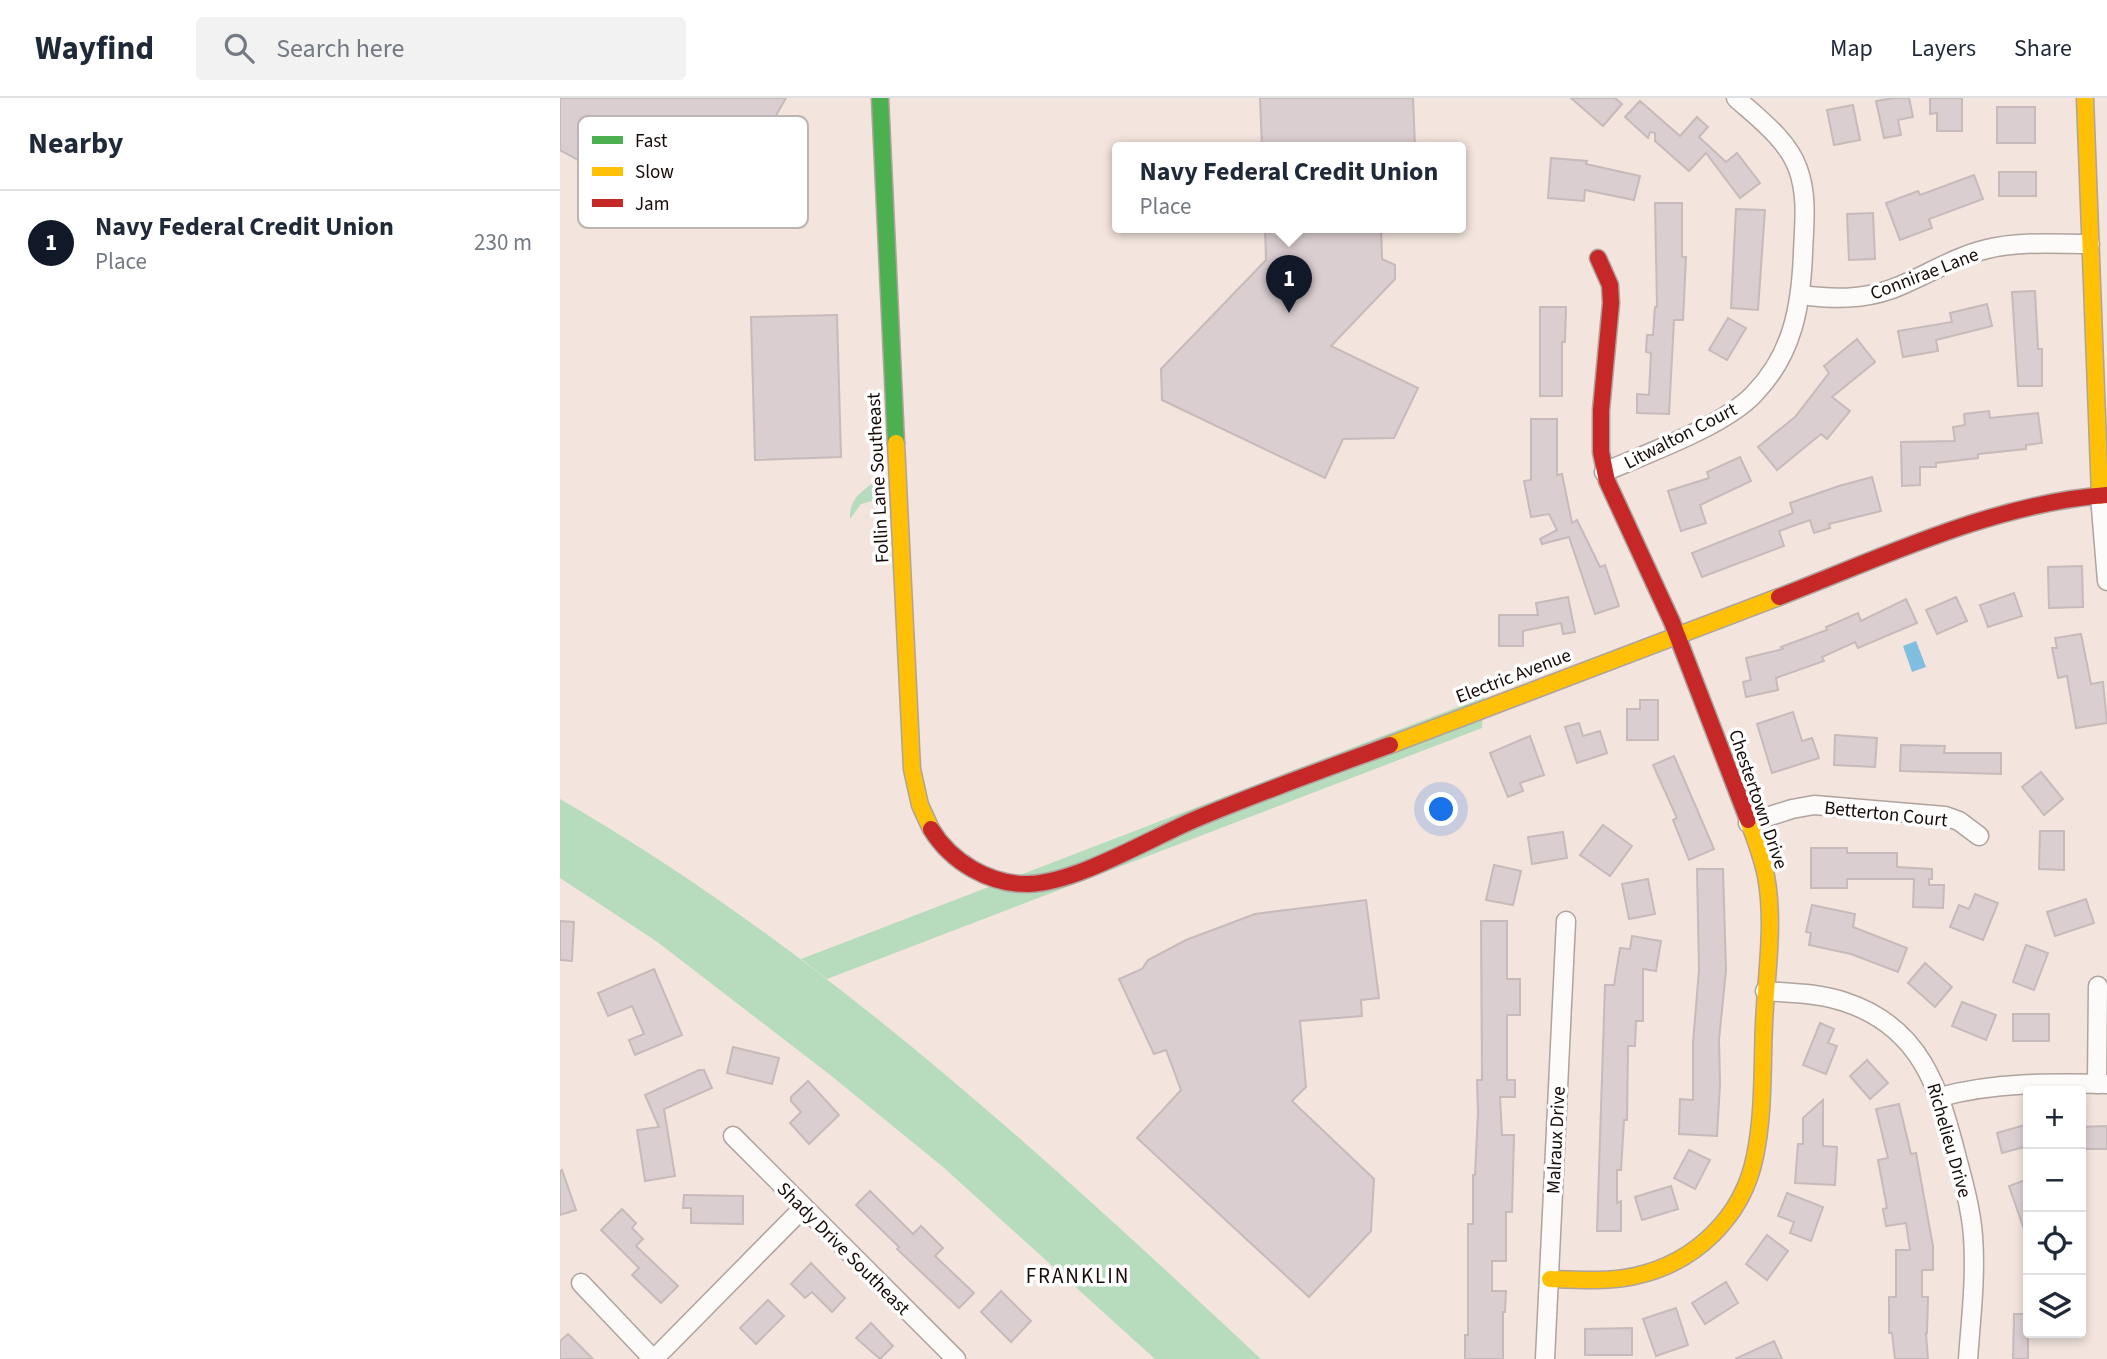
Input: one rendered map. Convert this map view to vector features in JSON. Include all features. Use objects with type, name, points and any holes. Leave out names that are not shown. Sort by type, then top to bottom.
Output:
[{"type":"street","name":"Follin Lane Southeast","points":[[880,98],[912,769],[925,818],[946,849]]},
{"type":"street","name":"Litwalton Court","points":[[1604,472],[1729,414],[1753,396],[1771,375],[1786,350],[1801,295],[1806,214],[1798,169],[1784,144],[1736,98]]},
{"type":"street","points":[[2085,98],[2107,581]]},
{"type":"street","name":"Connirae Lane","points":[[1801,295],[1839,299],[1867,296],[1989,248],[2032,244],[2090,244]]},
{"type":"street","name":"Chestertown Drive","points":[[1550,1279],[1605,1280],[1636,1276],[1664,1268],[1706,1241],[1736,1207],[1752,1170],[1758,1131],[1769,909],[1762,858],[1678,635],[1639,548],[1614,502],[1604,472],[1601,426],[1611,303],[1609,285],[1598,258]]},
{"type":"street","name":"Electric Avenue","points":[[946,849],[962,863],[992,878],[1013,883],[1048,881],[1103,862],[1198,818],[1970,523],[2055,501],[2104,496]]},
{"type":"street","name":"Betterton Court","points":[[1748,823],[1792,809],[1832,805],[1945,816],[1959,821],[1979,836]]},
{"type":"street","name":"Malraux Drive","points":[[1545,1359],[1566,920]]},
{"type":"street","points":[[1940,1097],[2002,1084],[2102,1084],[2098,986]]},
{"type":"street","name":"Richelieu Drive","points":[[1765,991],[1820,996],[1845,1002],[1867,1012],[1891,1026],[1925,1064],[1940,1097],[1966,1193],[1973,1234],[1974,1266],[1968,1359]]},
{"type":"street","name":"Shady Drive Southeast","points":[[733,1136],[956,1359]]},
{"type":"street","points":[[580,1283],[653,1359],[803,1208]]},
{"type":"green space","points":[[873,483],[882,483],[883,498],[861,504],[850,519],[851,507],[856,498]]},
{"type":"green space","points":[[1484,697],[1482,728],[827,979],[801,959]]},
{"type":"green space","points":[[560,799],[656,858],[749,921],[839,988],[1012,1132],[1261,1359],[1155,1359],[943,1167],[829,1074],[656,941],[560,878]]},
{"type":"water","points":[[1916,641],[1926,667],[1912,672],[1903,646]]},
{"type":"building","points":[[560,98],[786,98],[776,116],[578,116],[578,160],[560,150]]},
{"type":"building","points":[[1260,98],[1413,98],[1415,142],[1262,142]]},
{"type":"building","points":[[1571,98],[1615,98],[1622,104],[1603,126]]},
{"type":"building","points":[[1909,98],[1913,117],[1898,120],[1901,135],[1884,138],[1876,101]]},
{"type":"building","points":[[1930,98],[1962,98],[1962,131],[1937,131],[1937,113],[1930,114]]},
{"type":"building","points":[[1640,101],[1680,136],[1697,117],[1708,127],[1699,137],[1726,162],[1737,153],[1760,183],[1740,198],[1706,153],[1689,171],[1655,141],[1655,133],[1650,132],[1648,138],[1625,117]]},
{"type":"building","points":[[1853,105],[1860,140],[1834,145],[1827,110]]},
{"type":"building","points":[[1997,107],[2035,107],[2035,143],[1997,143]]},
{"type":"building","points":[[1551,158],[1587,161],[1586,164],[1640,176],[1634,200],[1585,190],[1584,201],[1548,198]]},
{"type":"building","points":[[1999,172],[2036,172],[2036,196],[1999,196]]},
{"type":"building","points":[[1974,175],[1983,199],[1929,219],[1932,228],[1900,240],[1886,203],[1918,191],[1920,195]]},
{"type":"building","points":[[1655,203],[1682,203],[1682,257],[1686,257],[1683,320],[1674,320],[1669,414],[1637,413],[1637,394],[1649,395],[1651,353],[1646,352],[1647,335],[1653,335],[1657,307]]},
{"type":"building","points":[[1736,209],[1765,210],[1758,310],[1731,308]]},
{"type":"building","points":[[1873,213],[1875,259],[1849,260],[1847,214]]},
{"type":"building","points":[[1265,233],[1381,233],[1382,259],[1395,265],[1395,279],[1331,346],[1418,388],[1394,438],[1343,439],[1325,478],[1162,400],[1161,369],[1266,260]]},
{"type":"building","points":[[2035,291],[2038,349],[2042,349],[2042,386],[2018,386],[2012,292]]},
{"type":"building","points":[[1987,304],[1992,326],[1936,340],[1938,351],[1903,357],[1898,331],[1952,322],[1950,313]]},
{"type":"building","points":[[1540,307],[1566,307],[1565,342],[1562,342],[1562,396],[1540,396]]},
{"type":"building","points":[[837,315],[841,457],[755,460],[751,317]]},
{"type":"building","points":[[1728,318],[1746,328],[1727,360],[1709,350]]},
{"type":"building","points":[[1857,339],[1875,362],[1832,397],[1850,411],[1827,439],[1821,434],[1777,470],[1758,447],[1795,417],[1829,373],[1824,366]]},
{"type":"building","points":[[1989,411],[1990,418],[2038,413],[2042,443],[2026,445],[2026,449],[1978,454],[1978,458],[1936,463],[1936,467],[1920,467],[1920,485],[1902,486],[1901,442],[1955,441],[1953,427],[1965,425],[1964,414]]},
{"type":"building","points":[[1531,419],[1557,419],[1557,475],[1562,474],[1572,523],[1577,520],[1600,567],[1605,565],[1619,606],[1595,614],[1569,537],[1542,544],[1540,539],[1557,530],[1549,514],[1531,517],[1524,481],[1531,480]]},
{"type":"building","points":[[1740,457],[1751,481],[1700,505],[1706,523],[1681,531],[1668,491],[1709,478],[1707,472]]},
{"type":"building","points":[[1872,477],[1881,511],[1829,524],[1830,528],[1814,533],[1810,520],[1779,531],[1784,546],[1702,577],[1692,553],[1793,513],[1790,503]]},
{"type":"building","points":[[2082,566],[2083,607],[2049,608],[2048,567]]},
{"type":"building","points":[[2014,593],[2022,616],[1988,627],[1980,605]]},
{"type":"building","points":[[1568,597],[1575,632],[1563,634],[1561,623],[1523,631],[1523,646],[1499,646],[1499,615],[1538,615],[1536,603]]},
{"type":"building","points":[[1956,597],[1967,621],[1937,634],[1926,610]]},
{"type":"building","points":[[1906,599],[1917,623],[1858,648],[1855,642],[1822,657],[1824,661],[1776,678],[1778,690],[1746,697],[1743,682],[1751,680],[1746,658],[1783,649],[1781,647],[1827,630],[1826,627],[1858,613],[1861,621]]},
{"type":"building","points":[[2081,634],[2091,684],[2103,682],[2107,723],[2076,728],[2067,676],[2058,678],[2052,648],[2057,648],[2055,638]]},
{"type":"building","points":[[1640,700],[1658,700],[1658,740],[1627,740],[1627,709],[1640,709]]},
{"type":"building","points":[[1793,712],[1802,741],[1812,738],[1819,758],[1772,773],[1757,724]]},
{"type":"building","points":[[1579,723],[1583,736],[1600,731],[1607,753],[1577,763],[1565,727]]},
{"type":"building","points":[[1835,735],[1877,738],[1875,767],[1834,765]]},
{"type":"building","points":[[1530,736],[1544,775],[1520,783],[1523,791],[1508,797],[1490,753]]},
{"type":"building","points":[[1901,745],[1945,746],[1944,753],[2001,753],[2001,774],[1900,771]]},
{"type":"building","points":[[1674,756],[1714,849],[1689,860],[1673,820],[1677,818],[1653,765]]},
{"type":"building","points":[[2041,772],[2063,799],[2044,815],[2022,787]]},
{"type":"building","points":[[1603,825],[1632,846],[1610,876],[1580,855]]},
{"type":"building","points":[[2040,831],[2064,831],[2064,870],[2039,869]]},
{"type":"building","points":[[1563,832],[1567,858],[1532,864],[1528,837]]},
{"type":"building","points":[[1811,848],[1847,848],[1847,853],[1897,853],[1897,867],[1932,869],[1929,885],[1944,885],[1943,908],[1913,907],[1914,879],[1847,879],[1847,888],[1811,888]]},
{"type":"building","points":[[1494,865],[1521,871],[1513,905],[1486,900]]},
{"type":"building","points":[[1697,869],[1723,869],[1726,970],[1719,1040],[1717,1136],[1679,1134],[1680,1099],[1693,1100],[1693,1043],[1699,970]]},
{"type":"building","points":[[1648,879],[1655,914],[1629,919],[1622,884]]},
{"type":"building","points":[[1975,894],[1998,903],[1983,940],[1950,927],[1959,905],[1969,909]]},
{"type":"building","points":[[2086,899],[2094,923],[2055,936],[2047,912]]},
{"type":"building","points":[[1366,900],[1379,998],[1361,1000],[1362,1016],[1300,1021],[1306,1087],[1292,1101],[1374,1179],[1371,1231],[1309,1297],[1137,1138],[1181,1090],[1166,1050],[1154,1054],[1119,979],[1142,969],[1148,960],[1186,940],[1255,914]]},
{"type":"building","points":[[1812,905],[1855,914],[1853,927],[1907,948],[1898,972],[1851,954],[1809,945],[1811,933],[1806,932]]},
{"type":"building","points":[[560,921],[574,922],[572,961],[560,960]]},
{"type":"building","points":[[1481,921],[1507,921],[1507,979],[1520,979],[1520,1015],[1507,1015],[1507,1080],[1515,1080],[1515,1097],[1500,1097],[1502,1135],[1514,1135],[1512,1212],[1506,1212],[1506,1261],[1492,1261],[1492,1291],[1506,1291],[1503,1359],[1465,1359],[1465,1335],[1468,1335],[1468,1224],[1473,1224],[1477,1080],[1482,1080]]},
{"type":"building","points":[[1632,936],[1661,941],[1656,971],[1643,969],[1643,1021],[1636,1021],[1635,1046],[1628,1046],[1627,1120],[1624,1120],[1621,1170],[1617,1170],[1617,1203],[1621,1201],[1621,1231],[1597,1231],[1605,985],[1614,985],[1620,948],[1630,949]]},
{"type":"building","points":[[2026,945],[2048,953],[2034,990],[2013,982]]},
{"type":"building","points":[[1925,963],[1952,987],[1935,1007],[1908,983]]},
{"type":"building","points":[[654,969],[682,1035],[635,1055],[629,1040],[644,1034],[632,1006],[608,1016],[598,993]]},
{"type":"building","points":[[1962,1002],[1996,1015],[1986,1040],[1952,1026]]},
{"type":"building","points":[[2013,1014],[2049,1014],[2049,1041],[2013,1041]]},
{"type":"building","points":[[1820,1023],[1834,1029],[1828,1043],[1837,1046],[1826,1074],[1803,1065]]},
{"type":"building","points":[[733,1047],[779,1058],[772,1084],[727,1073]]},
{"type":"building","points":[[1867,1060],[1888,1083],[1870,1099],[1850,1076]]},
{"type":"building","points":[[704,1070],[712,1088],[664,1109],[675,1176],[645,1181],[637,1130],[659,1127],[645,1095]]},
{"type":"building","points":[[808,1081],[839,1115],[809,1144],[790,1123],[801,1112],[791,1101],[791,1097]]},
{"type":"building","points":[[1823,1100],[1823,1146],[1837,1147],[1835,1185],[1795,1183],[1798,1144],[1803,1144],[1803,1118]]},
{"type":"building","points":[[1899,1104],[1911,1154],[1916,1153],[1933,1246],[1933,1270],[1922,1270],[1922,1297],[1928,1297],[1928,1359],[1895,1359],[1892,1333],[1889,1333],[1889,1297],[1896,1297],[1896,1250],[1910,1250],[1906,1223],[1886,1226],[1883,1209],[1887,1208],[1878,1160],[1888,1158],[1876,1109]]},
{"type":"building","points":[[2023,1125],[2023,1147],[2002,1153],[1997,1133]]},
{"type":"building","points":[[2107,1126],[2107,1149],[2086,1149],[2086,1127]]},
{"type":"building","points":[[1689,1150],[1710,1160],[1695,1189],[1674,1178]]},
{"type":"building","points":[[562,1170],[576,1210],[560,1215],[560,1171]]},
{"type":"building","points":[[2023,1181],[2023,1226],[2009,1186]]},
{"type":"building","points":[[1671,1186],[1678,1209],[1642,1220],[1635,1197]]},
{"type":"building","points":[[870,1191],[913,1234],[921,1226],[943,1248],[935,1256],[974,1293],[959,1308],[897,1249],[899,1247],[856,1205]]},
{"type":"building","points":[[1787,1193],[1823,1207],[1811,1241],[1790,1233],[1794,1222],[1778,1216]]},
{"type":"building","points":[[684,1195],[743,1196],[743,1224],[691,1223],[691,1208],[683,1208]]},
{"type":"building","points":[[622,1209],[636,1223],[632,1228],[643,1239],[636,1246],[678,1286],[661,1303],[632,1275],[639,1268],[601,1230]]},
{"type":"building","points":[[1767,1235],[1788,1251],[1767,1280],[1746,1264]]},
{"type":"building","points":[[811,1263],[845,1298],[832,1312],[812,1292],[805,1298],[791,1284]]},
{"type":"building","points":[[1726,1282],[1738,1303],[1705,1324],[1692,1303]]},
{"type":"building","points":[[1001,1291],[1031,1321],[1011,1342],[981,1312]]},
{"type":"building","points":[[768,1300],[784,1316],[756,1344],[740,1328]]},
{"type":"building","points":[[1676,1308],[1688,1345],[1656,1356],[1643,1319]]},
{"type":"building","points":[[2014,1314],[2023,1314],[2023,1338],[2028,1338],[2028,1359],[2013,1359]]},
{"type":"building","points":[[871,1323],[893,1346],[880,1359],[856,1338]]},
{"type":"building","points":[[1632,1328],[1632,1355],[1585,1355],[1585,1329]]},
{"type":"building","points":[[568,1334],[593,1359],[560,1359],[560,1341]]},
{"type":"building","points":[[1774,1341],[1782,1359],[1735,1359]]},
{"type":"traffic: fast","points":[[880,98],[896,443]]},
{"type":"traffic: slow","points":[[2085,98],[2100,496]]},
{"type":"traffic: slow","points":[[896,443],[912,769],[920,805],[931,829]]},
{"type":"traffic: slow","points":[[1390,745],[1779,597]]},
{"type":"traffic: slow","points":[[1550,1279],[1624,1278],[1657,1270],[1696,1248],[1713,1234],[1740,1199],[1755,1156],[1760,1123],[1770,931],[1766,876],[1748,820]]},
{"type":"traffic: jam","points":[[1598,258],[1610,285],[1611,303],[1601,410],[1601,452],[1607,481],[1672,622],[1748,820]]},
{"type":"traffic: jam","points":[[1779,597],[1899,549],[1981,520],[2065,500],[2107,495]]},
{"type":"traffic: jam","points":[[931,829],[949,852],[986,876],[1014,883],[1048,881],[1091,868],[1220,809],[1390,745]]},
{"type":"place","name":"Navy Federal Credit Union","points":[[1289,313]]},
{"type":"district","name":"FRANKLIN","points":[[1078,1276]]}]
